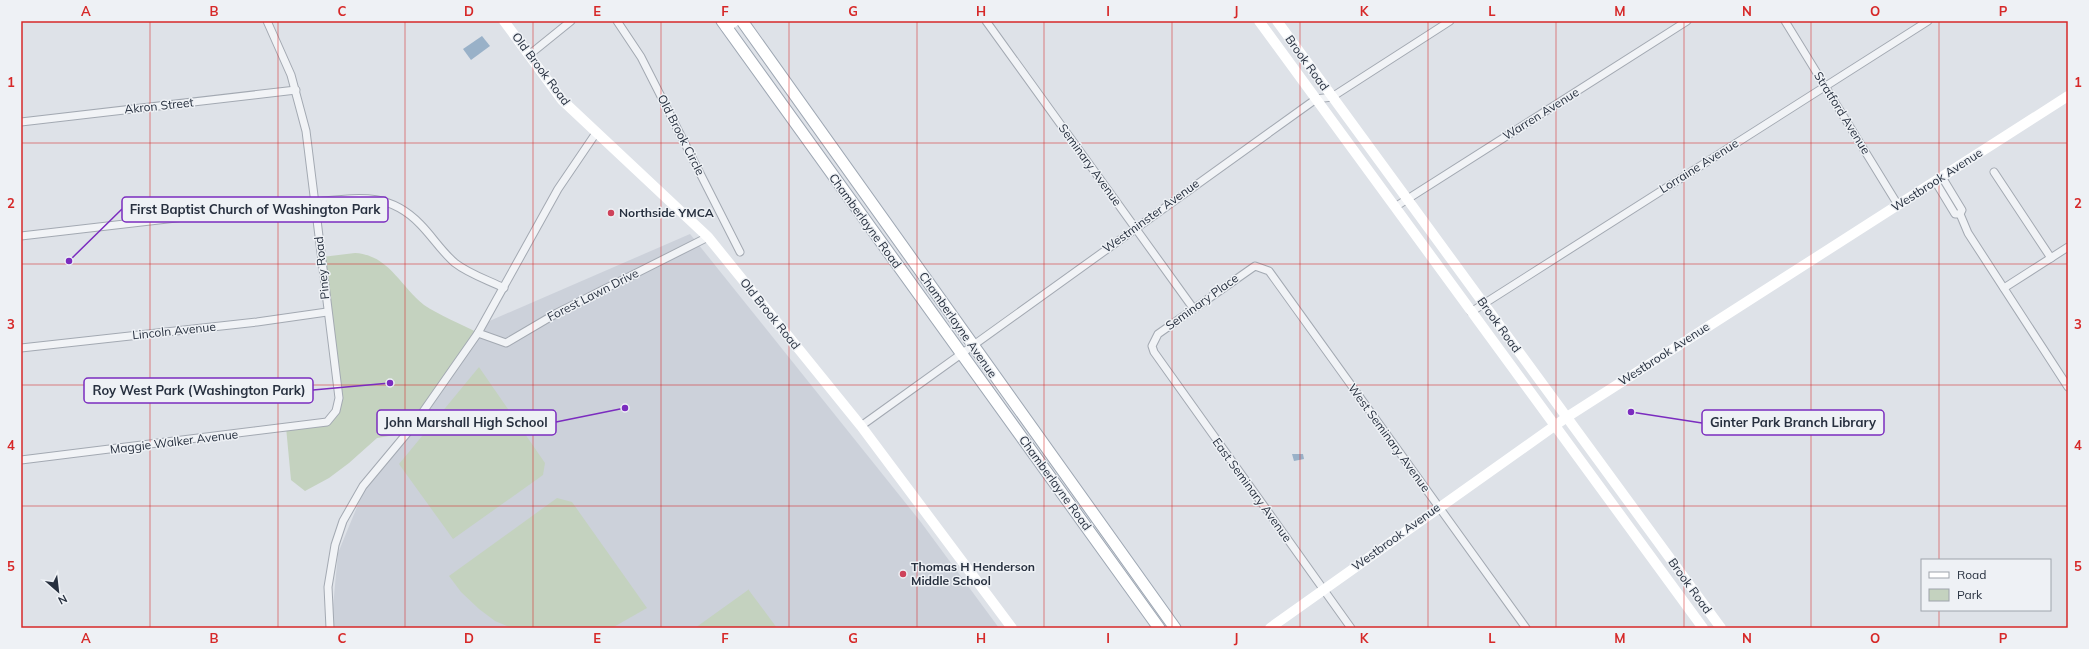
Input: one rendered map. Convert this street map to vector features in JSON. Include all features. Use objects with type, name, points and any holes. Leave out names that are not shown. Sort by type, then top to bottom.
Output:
[{"type":"main road","name":"Chamberlayne Avenue","points":[[742,21],[1175,628]]},
{"type":"main road","name":"Chamberlayne Road","points":[[728,23],[961,353],[1159,628]]},
{"type":"street","name":"Piney Road","points":[[267,21],[285,59],[296,90],[308,143],[327,312],[339,398],[336,411],[327,422]]},
{"type":"street","name":"Old Brook Road","points":[[504,21],[562,100],[708,238],[861,426],[1012,628]]},
{"type":"street","points":[[529,55],[571,21]]},
{"type":"street","name":"Old Brook Circle","points":[[617,21],[641,57],[740,252]]},
{"type":"street","name":"Seminary Avenue","points":[[986,21],[1193,308]]},
{"type":"street","name":"Brook Road","points":[[1259,21],[1703,628]]},
{"type":"street","name":"Brook Road","points":[[1277,21],[1721,628]]},
{"type":"street","name":"Westminster Avenue","points":[[861,426],[973,344],[1316,99],[1332,97],[1450,21]]},
{"type":"street","name":"Warren Avenue","points":[[1395,207],[1687,21]]},
{"type":"street","name":"Stratford Avenue","points":[[1785,21],[1898,205]]},
{"type":"street","name":"Lorraine Avenue","points":[[1471,312],[1928,21]]},
{"type":"street","name":"Akron Street","points":[[21,122],[296,90]]},
{"type":"street","name":"Westbrook Avenue","points":[[1270,628],[1566,416],[2068,96]]},
{"type":"street","points":[[330,628],[328,588],[335,545],[343,521],[363,486],[413,426],[478,333],[558,188],[596,133]]},
{"type":"street","name":"Westbrook Avenue","points":[[1994,172],[2051,258]]},
{"type":"street","points":[[1939,179],[1960,206],[1962,210],[1960,214],[1966,229],[2068,387]]},
{"type":"street","points":[[21,236],[315,202],[354,198],[377,199],[400,207],[420,224],[454,262],[465,270],[504,288]]},
{"type":"street","name":"Forest Lawn Drive","points":[[478,333],[506,343],[556,313],[708,238]]},
{"type":"street","points":[[2004,288],[2068,247]]},
{"type":"street","name":"Seminary Place","points":[[1154,352],[1153,342],[1158,334],[1248,269],[1255,266],[1264,268]]},
{"type":"street","name":"West Seminary Avenue","points":[[1264,268],[1271,274],[1526,628]]},
{"type":"street","name":"Lincoln Avenue","points":[[21,348],[257,322],[327,312]]},
{"type":"street","name":"East Seminary Avenue","points":[[1154,352],[1351,628]]},
{"type":"street","name":"Maggie Walker Avenue","points":[[21,460],[327,422]]},
{"type":"shaded area","points":[[690,234],[920,521],[999,628],[333,628],[332,617],[338,553],[364,490],[478,326]]},
{"type":"green space","points":[[355,253],[367,255],[377,259],[385,265],[424,305],[478,333],[407,433],[377,438],[349,463],[329,478],[305,491],[291,480],[286,427],[327,422],[339,398],[322,257]]},
{"type":"green space","points":[[479,367],[545,463],[543,475],[453,539],[399,464]]},
{"type":"green space","points":[[557,498],[572,502],[647,608],[612,628],[512,628],[495,621],[479,609],[461,592],[449,576]]},
{"type":"green space","points":[[748,590],[777,628],[695,628]]},
{"type":"water","points":[[482,36],[490,46],[471,60],[463,49]]},
{"type":"water","points":[[1292,454],[1303,454],[1304,459],[1294,461]]},
{"type":"place","name":"Northside YMCA","points":[[611,213]]},
{"type":"place","name":"First Baptist Church of Washington Park","points":[[69,261]]},
{"type":"place","name":"Roy West Park (Washington Park)","points":[[390,383]]},
{"type":"place","name":"John Marshall High School","points":[[625,408]]},
{"type":"place","name":"Ginter Park Branch Library","points":[[1631,412]]},
{"type":"place","name":"Thomas H Henderson Middle School","points":[[903,574]]}]
